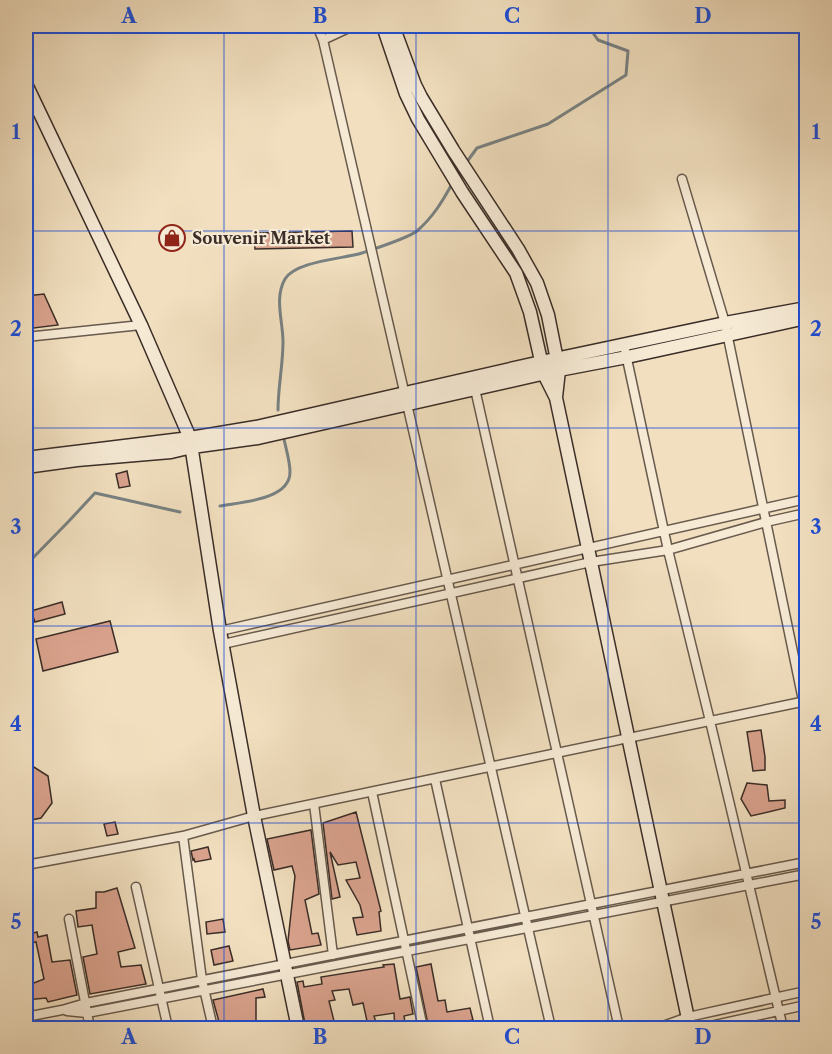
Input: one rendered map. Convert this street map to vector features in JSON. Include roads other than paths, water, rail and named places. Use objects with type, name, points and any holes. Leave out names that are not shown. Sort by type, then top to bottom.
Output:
[{"type":"street","points":[[317,26],[323,40],[407,399],[551,1029]]},
{"type":"street","points":[[323,40],[353,26]]},
{"type":"street","points":[[391,27],[415,85],[537,283],[548,315],[558,365],[556,398]]},
{"type":"street","points":[[391,27],[406,94],[418,119],[462,192],[516,273],[530,312],[543,368],[556,398],[689,1023]]},
{"type":"street","points":[[26,84],[141,325],[191,443],[220,631],[254,816],[298,1029]]},
{"type":"street","points":[[682,179],[726,329],[807,715]]},
{"type":"street","points":[[26,458],[191,443],[257,433],[726,329],[807,308]]},
{"type":"street","points":[[726,329],[807,318]]},
{"type":"street","points":[[26,337],[141,325]]},
{"type":"street","points":[[626,351],[668,550],[711,721],[783,1029]]},
{"type":"street","points":[[407,399],[475,389],[543,368]]},
{"type":"street","points":[[475,389],[619,1029]]},
{"type":"street","points":[[26,467],[171,452],[191,443]]},
{"type":"street","points":[[220,631],[807,499]]},
{"type":"street","points":[[223,644],[591,562],[668,550],[766,522],[807,513]]},
{"type":"street","points":[[26,865],[183,836],[254,816],[805,701]]},
{"type":"street","points":[[435,779],[490,1029]]},
{"type":"street","points":[[372,792],[423,1029]]},
{"type":"street","points":[[314,804],[333,955]]},
{"type":"street","points":[[183,836],[202,980],[213,1029]]},
{"type":"street","points":[[26,1017],[202,980],[406,952],[594,916],[747,873],[807,862]]},
{"type":"street","points":[[62,1010],[87,1013],[205,991],[333,955],[591,904],[750,886],[807,874]]},
{"type":"street","points":[[136,887],[168,1029]]},
{"type":"street","points":[[69,919],[90,1029]]},
{"type":"street","points":[[654,1029],[689,1023],[807,991]]},
{"type":"street","points":[[701,1029],[807,1005]]},
{"type":"street","points":[[663,1026],[676,1029]]},
{"type":"waterway","points":[[466,163],[477,148],[548,124],[626,75],[628,51],[598,40],[588,26]]},
{"type":"waterway","points":[[278,410],[283,342],[280,294],[285,279],[291,273],[309,264],[362,253],[413,234],[432,215],[452,184]]},
{"type":"waterway","points":[[220,506],[263,498],[282,489],[288,481],[290,472],[284,439]]},
{"type":"waterway","points":[[26,565],[95,493],[180,512]]},
{"type":"place","name":"Souvenir Market","points":[[172,238]]}]
